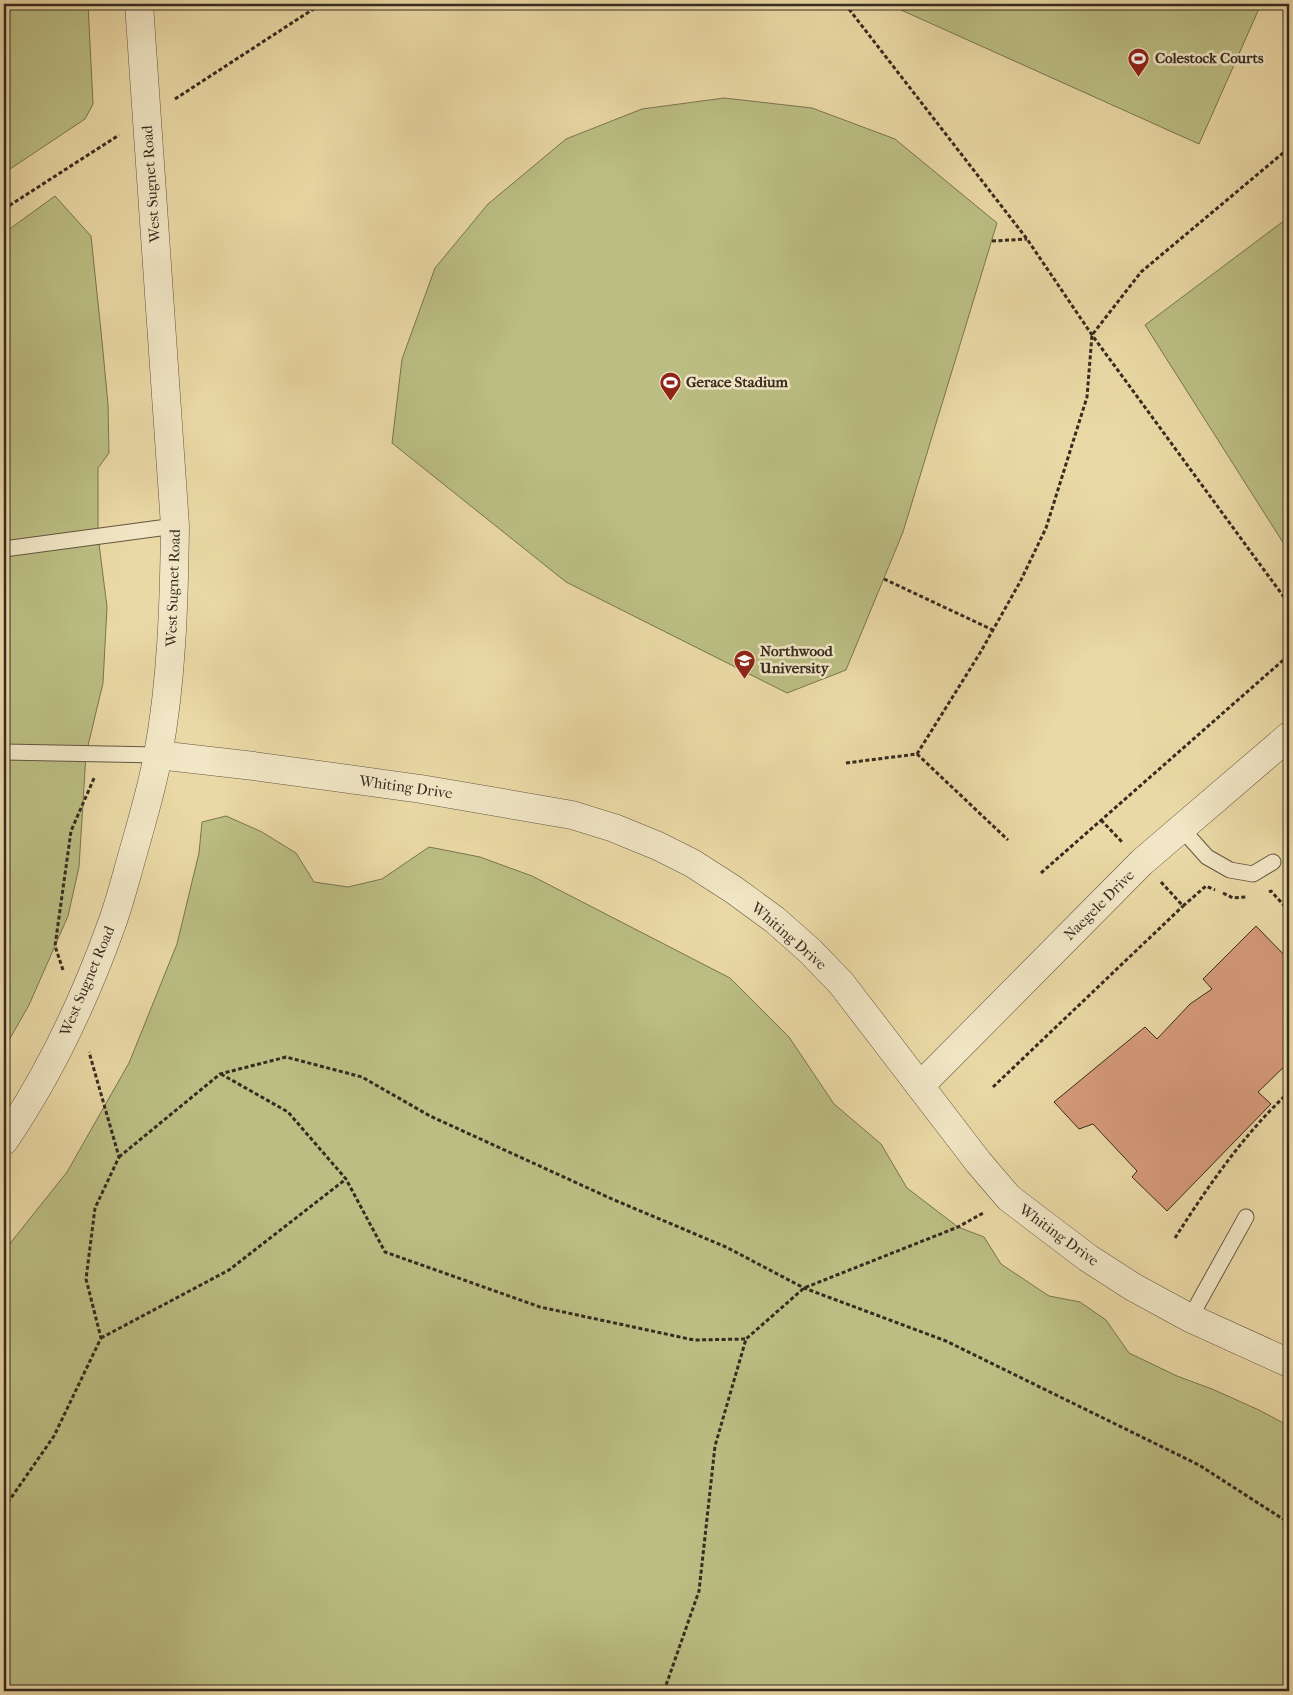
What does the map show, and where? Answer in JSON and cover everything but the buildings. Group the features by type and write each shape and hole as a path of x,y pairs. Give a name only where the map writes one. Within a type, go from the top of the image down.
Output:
{"street":[{"name":"West Sugnet Road","path":"4,1141 24,1112 77,1011 112,925 146,808 158,755 170,663 174,604 175,526 139,4"},
{"name":"Naegele Drive","path":"920,1086 1142,862 1289,736"},
{"name":"Whiting Drive","path":"158,755 420,789 572,814 614,828 658,846 692,863 734,890 775,920 810,951 841,983 979,1163 1009,1198 1088,1258 1133,1287 1190,1318 1289,1363"}],"lane":[{"path":"4,549 175,526"},
{"path":"4,752 158,755"},
{"path":"1181,828 1207,857 1230,870 1254,874 1273,862"},
{"path":"1190,1318 1246,1217"}],"path":[{"path":"845,4 1027,240 1092,335 1289,604"},
{"path":"917,754 993,630 1020,582 1046,528 1087,397 1092,335 1141,272 1289,148"},
{"path":"992,242 1027,240"},
{"path":"884,579 993,630"},
{"path":"1041,873 1289,655"},
{"path":"104,754 71,831 55,946 77,1011 119,1157"},
{"path":"846,764 917,754"},
{"path":"917,754 1008,840"},
{"path":"1101,820 1183,906"},
{"path":"993,1088 1206,886 1233,898 1253,897"},
{"path":"1262,894 1271,891 1289,911"},
{"path":"102,1338 86,1279 96,1208 119,1157 220,1074 286,1057 362,1077 430,1116 726,1247 804,1288 946,1341 1200,1465 1289,1523"},
{"path":"220,1074 288,1112 346,1179 385,1252 540,1306 694,1340 746,1340"},
{"path":"1175,1238 1204,1192 1233,1154 1289,1092"},
{"path":"4,1508 54,1436 102,1338 229,1270 346,1179"},
{"path":"664,1691 698,1590 715,1446 746,1340 804,1288 958,1227 1009,1198"}],"green space":[{"path":"4,4 88,4 93,104 85,119 4,173"},
{"name":"Colestock Courts","path":"903,4 1261,4 1199,144 901,10"},
{"name":"Gerace Stadium","path":"724,98 812,108 895,139 997,223 903,532 846,670 787,693 566,582 392,443 402,359 435,268 488,204 566,139 642,109"},
{"path":"55,196 91,236 102,341 108,404 109,453 98,468 98,536 107,607 103,683 86,754 79,867 68,916 29,1005 4,1049 4,233"},
{"path":"1289,217 1289,552 1145,325"},
{"path":"226,816 262,832 296,853 314,882 348,887 382,879 429,847 480,857 532,876 730,978 789,1037 834,1104 881,1144 907,1188 958,1227 984,1237 1001,1264 1049,1296 1080,1302 1106,1320 1129,1353 1177,1376 1259,1410 1289,1426 1289,1691 4,1691 4,1251 67,1172 129,1063 177,944 199,853 202,822"}],"place":[{"name":"Colestock Courts","path":"1139,77"},
{"name":"Gerace Stadium","path":"670,401"},
{"name":"Northwood University","path":"744,679"}]}
